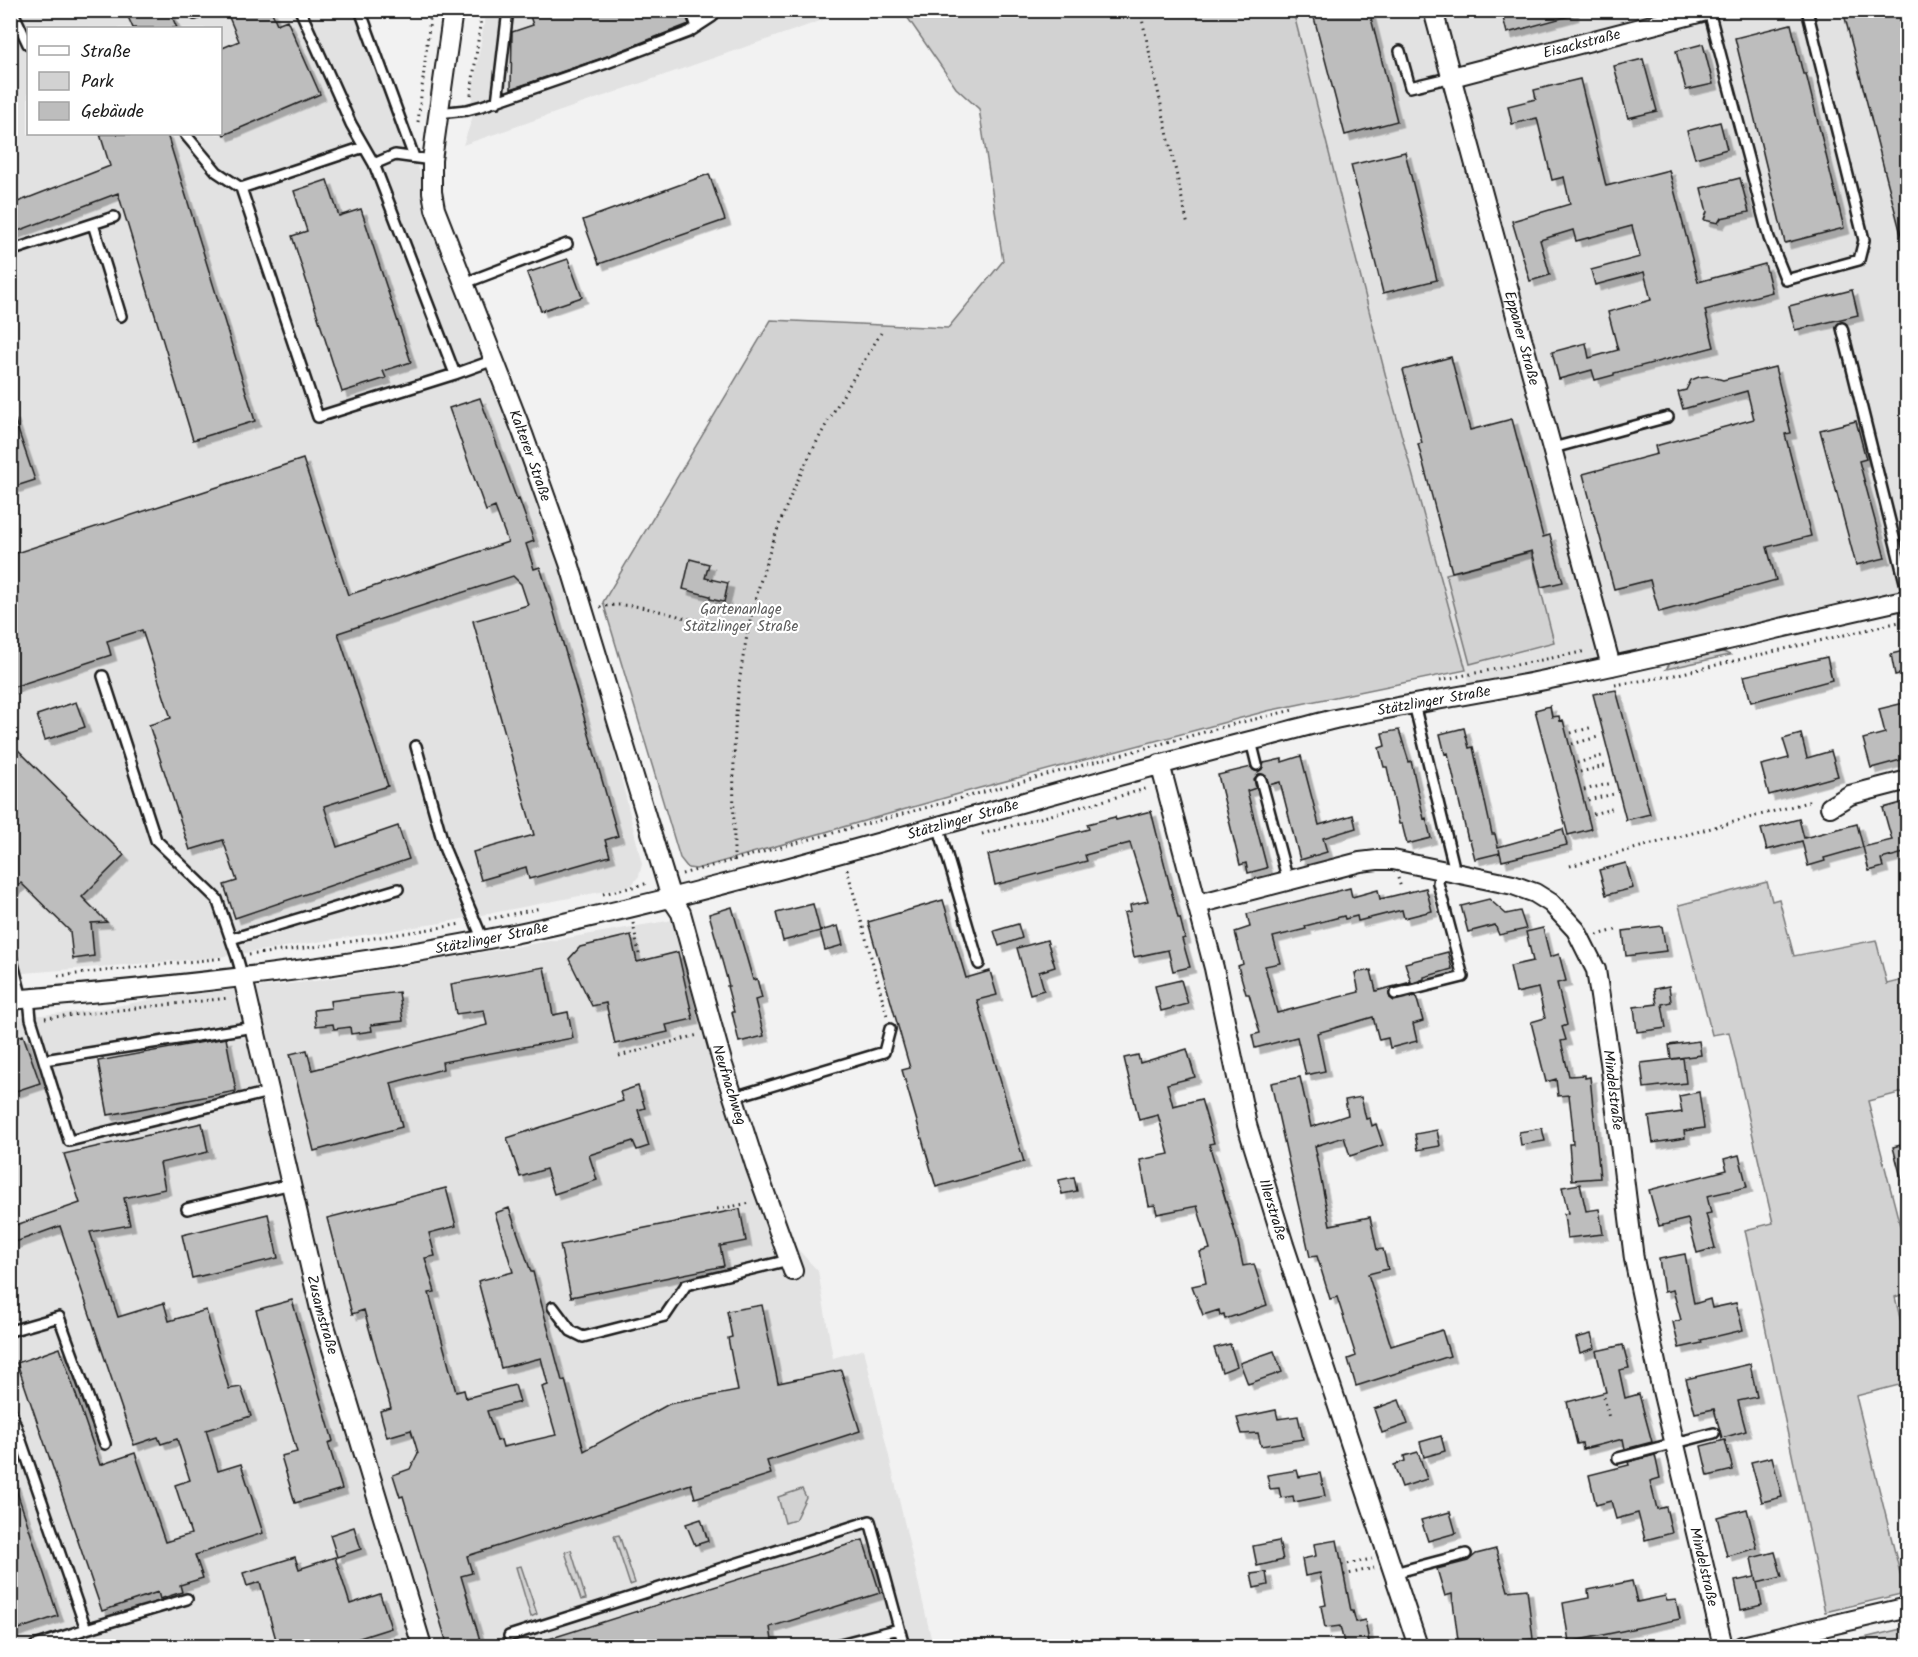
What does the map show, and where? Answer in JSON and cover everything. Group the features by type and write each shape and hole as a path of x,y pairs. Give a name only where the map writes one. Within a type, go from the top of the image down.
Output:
{"street":[{"name":"Kalterer Straße","path":"453,10 438,112 423,159 435,209 495,360 565,552 671,898"},
{"name":"Eppaner Straße","path":"1433,10 1611,666"},
{"name":"Eisackstraße","path":"1452,76 1710,11"},
{"name":"Stätzlinger Straße","path":"20,999 243,978 483,940 671,898 1160,764 1333,720 1611,666 1908,596"},
{"name":"Illerstraße","path":"1160,764 1214,968 1247,1125 1287,1254 1418,1647"},
{"path":"1830,807 1850,795 1908,780"},
{"name":"Mindelstraße","path":"1198,904 1377,860 1393,860 1513,885 1535,893 1551,903 1576,930 1596,970 1610,1062 1634,1259 1723,1647"},
{"name":"Neufnachweg","path":"671,898 681,913 713,1030 791,1265"},
{"name":"Zusamstraße","path":"243,978 320,1309 422,1647"},
{"path":"1742,1647 1908,1607"}],"lane":[{"path":"12,10 27,42"},
{"path":"300,10 351,124 374,164 455,374"},
{"path":"360,10 423,159"},
{"path":"497,102 508,10"},
{"path":"691,10 697,27"},
{"path":"438,112 467,110 497,102 615,60 689,32 712,17 715,10"},
{"path":"1710,11 1769,238 1786,280 1859,260 1864,240 1808,10"},
{"path":"1400,51 1410,87 1452,76"},
{"path":"186,135 217,172 241,188 318,417 495,360"},
{"path":"241,188 364,147"},
{"path":"374,164 395,155 423,159"},
{"path":"10,251 114,217"},
{"path":"93,224 121,316"},
{"path":"465,283 567,244"},
{"path":"1842,328 1908,596"},
{"path":"1553,448 1668,417"},
{"path":"103,676 156,840 217,899 243,978"},
{"path":"1395,994 1463,977 1438,883 1453,863 1414,704"},
{"path":"1251,741 1257,765"},
{"path":"416,746 445,850 483,940"},
{"path":"1261,780 1288,881"},
{"path":"938,825 979,964"},
{"path":"231,939 398,889"},
{"path":"10,952 20,999 31,1019 69,1141 270,1092"},
{"path":"44,1060 254,1027"},
{"path":"734,1096 884,1052 890,1029"},
{"path":"187,1209 291,1184"},
{"path":"553,1307 571,1331 583,1337 665,1316 686,1285 791,1265"},
{"path":"10,1331 58,1317 105,1444"},
{"path":"10,1409 86,1629"},
{"path":"1618,1458 1714,1433"},
{"path":"509,1636 870,1521 904,1647"},
{"path":"1390,1564 1466,1554"},
{"path":"35,1647 86,1629 187,1599"},
{"path":"832,1647 899,1629"}],"path":[{"path":"418,124 431,10"},
{"path":"470,98 482,10"},
{"path":"1140,10 1188,226"},
{"path":"739,880 734,861 734,742 738,692 756,596 775,535 797,482 840,401 880,333"},
{"path":"584,610 620,604 749,630"},
{"path":"1608,687 1670,676 1908,620"},
{"path":"1432,681 1607,648"},
{"path":"596,896 734,861 1155,745 1299,708"},
{"path":"1571,733 1593,727"},
{"path":"1572,744 1598,737"},
{"path":"1577,763 1602,756"},
{"path":"1580,772 1605,766"},
{"path":"1584,790 1612,783"},
{"path":"977,836 1165,784"},
{"path":"1588,800 1614,794"},
{"path":"1570,866 1808,802 1830,807"},
{"path":"1593,814 1616,808"},
{"path":"1613,848 1616,854"},
{"path":"843,852 890,1029"},
{"path":"53,977 329,945 551,906"},
{"path":"630,908 639,954"},
{"path":"31,1019 247,996"},
{"path":"619,1056 713,1030"},
{"path":"717,1209 768,1199"},
{"path":"1604,1397 1609,1418"},
{"path":"1342,1565 1390,1564"},
{"path":"1344,1575 1390,1564"}],"shaded area":[{"path":"11,11 355,11 471,299 569,563 642,864 639,876 631,886 441,923 212,958 11,974"},
{"path":"486,11 849,11 463,145 472,119 472,96"},
{"path":"1293,11 1907,11 1907,599 1472,693 1389,389"},
{"path":"673,920 791,1242 818,1271 833,1358 864,1349 933,1646 11,1646 11,1018 94,1010 160,998 315,981"}],"green space":[{"name":"Gartenanlage Stätzlinger Straße","path":"903,11 1293,11 1389,389 1466,670 1267,711 976,789 696,869 688,868 680,858 603,602 771,320 948,328 1003,261 979,109 956,88"},
{"path":"1531,552 1554,642 1470,664 1446,574"},
{"path":"1721,651 1730,655 1666,669 1671,662"},
{"path":"1767,882 1772,901 1779,899 1794,956 1876,940 1887,984 1907,979 1907,1091 1868,1101 1907,1253 1907,1293 1895,1297 1907,1347 1907,1383 1856,1396 1905,1593 1825,1612 1745,1230 1773,1223 1729,1032 1712,1035 1679,905"},
{"path":"802,1489 806,1497 795,1520 785,1523 778,1497"},
{"path":"619,1535 635,1583 630,1585 614,1536"},
{"path":"571,1550 586,1599 581,1600 565,1552"},
{"path":"521,1566 537,1614 531,1617 516,1567"},
{"path":"1907,1627 1907,1646 1831,1646 1901,1629"}],"building":[{"path":"125,10 169,10 177,27 133,27"},
{"path":"226,10 271,10 277,24 287,20 320,94 224,135 222,130 222,48 239,41"},
{"path":"528,10 684,10 689,24 602,58 511,89 512,32 533,25"},
{"path":"1312,10 1369,10 1397,121 1345,135"},
{"path":"1501,10 1573,10 1573,15 1507,33"},
{"path":"1843,10 1908,10 1908,242 1903,242"},
{"path":"1791,24 1803,74 1806,74 1844,228 1785,243 1735,38"},
{"path":"1703,44 1713,84 1686,90 1676,51"},
{"path":"1643,59 1657,111 1628,118 1614,66"},
{"path":"1580,79 1606,186 1669,170 1698,282 1765,264 1772,292 1705,310 1714,347 1595,380 1592,370 1559,379 1552,352 1586,343 1589,358 1618,350 1608,312 1651,300 1644,272 1595,285 1591,270 1640,257 1632,226 1576,241 1573,230 1540,240 1550,275 1530,281 1512,221 1570,204 1564,177 1552,180 1537,118 1512,124 1508,106 1536,99 1534,90"},
{"path":"1720,122 1727,149 1695,158 1687,131"},
{"path":"100,135 167,135 255,421 193,440 118,193 10,234 10,205 110,166"},
{"path":"1405,152 1437,280 1383,293 1351,165"},
{"path":"709,174 725,220 599,264 583,220"},
{"path":"1740,178 1749,212 1721,218 1718,223 1704,220 1707,212 1701,188"},
{"path":"327,180 339,216 361,209 411,362 383,371 386,378 342,392 292,236 307,231 294,191"},
{"path":"568,259 582,297 541,311 527,273"},
{"path":"1852,290 1858,315 1795,330 1789,306"},
{"path":"1451,357 1470,430 1512,419 1543,537 1550,535 1563,582 1541,587 1532,551 1452,572 1418,444 1422,443 1403,370"},
{"path":"1775,367 1791,433 1785,434 1811,536 1767,547 1776,580 1659,612 1650,580 1614,589 1583,474 1657,454 1655,446 1754,419 1747,391 1683,409 1678,392 1686,390 1691,380 1699,377 1709,376 1723,380"},
{"path":"480,398 534,541 526,544 534,569 540,567 552,605 618,836 605,840 610,856 529,879 526,867 481,880 473,852 534,835 473,621 528,605 521,584 513,576 338,633 388,786 324,806 337,847 398,826 409,859 235,918 224,885 237,881 223,840 190,850 149,725 171,718 142,630 107,641 111,655 10,688 10,555 303,459 348,595 508,542 495,507 486,511 449,408"},
{"path":"10,415 13,415 35,480 10,488"},
{"path":"1856,421 1866,459 1859,461 1885,558 1856,565 1820,430"},
{"path":"690,559 709,564 705,578 728,583 724,602 683,589"},
{"path":"1908,650 1908,672 1895,675 1891,654"},
{"path":"1827,657 1832,680 1751,702 1744,676"},
{"path":"1616,690 1650,814 1626,820 1593,694"},
{"path":"76,702 85,727 45,740 37,715"},
{"path":"1908,702 1908,758 1871,768 1863,739 1885,733 1879,709"},
{"path":"1550,706 1552,717 1559,716 1560,721 1563,720 1591,829 1568,835 1535,710"},
{"path":"1464,728 1469,748 1473,747 1492,834 1495,834 1498,847 1563,829 1567,845 1502,861 1500,853 1475,859 1470,840 1468,840 1448,753 1445,754 1440,734"},
{"path":"1399,730 1409,762 1411,761 1424,819 1426,818 1431,838 1407,844 1402,824 1399,824 1387,767 1384,767 1379,748 1385,746 1382,733"},
{"path":"1801,734 1807,758 1831,751 1838,776 1769,795 1761,765 1789,758 1783,739"},
{"path":"10,742 124,855 82,897 107,922 91,923 94,956 73,959 70,931 21,883 10,892"},
{"path":"1301,756 1319,825 1353,815 1356,828 1323,838 1327,852 1300,860 1280,782 1269,785 1266,776 1259,774 1254,779 1256,788 1247,791 1267,868 1248,873 1246,863 1240,865 1218,775 1251,767 1258,772 1264,763 1282,759 1282,762"},
{"path":"1908,801 1908,852 1881,859 1883,867 1869,871 1863,847 1892,840 1883,808"},
{"path":"1151,811 1185,938 1182,939 1190,967 1173,971 1168,950 1134,957 1124,913 1131,911 1130,905 1148,901 1130,843 1085,855 1087,861 995,885 988,855 1089,829 1087,824 1115,817 1116,820"},
{"path":"1799,819 1804,838 1857,824 1863,847 1824,858 1825,861 1808,866 1802,841 1767,850 1761,829"},
{"path":"1626,863 1633,888 1606,895 1599,870"},
{"path":"1350,888 1352,897 1378,890 1380,899 1426,888 1432,911 1404,918 1402,910 1358,921 1357,916 1345,919 1344,916 1273,937 1280,963 1265,966 1277,1013 1359,992 1355,973 1371,970 1376,991 1411,982 1405,963 1448,952 1452,969 1424,977 1413,983 1393,987 1389,992 1390,998 1394,1001 1416,996 1423,1021 1413,1024 1417,1041 1390,1048 1388,1038 1379,1040 1373,1017 1317,1033 1325,1071 1306,1075 1297,1037 1255,1048 1252,1035 1260,1033 1238,966 1243,964 1235,932 1250,927 1247,914"},
{"path":"1489,899 1506,914 1520,911 1526,929 1499,935 1495,925 1468,932 1461,906"},
{"path":"943,900 966,978 990,971 997,995 977,1000 1024,1162 936,1187 902,1070 910,1068 868,922"},
{"path":"813,904 820,931 783,941 776,913"},
{"path":"732,907 753,980 757,979 762,998 755,1000 764,1036 739,1042 727,986 729,986 709,914"},
{"path":"1018,924 1022,938 999,946 994,931"},
{"path":"838,926 843,945 825,950 820,931"},
{"path":"1662,926 1666,951 1626,956 1623,931"},
{"path":"1543,928 1550,957 1559,954 1566,981 1557,983 1567,1025 1562,1027 1566,1040 1561,1041 1569,1076 1590,1077 1600,1178 1572,1180 1569,1144 1573,1144 1573,1130 1569,1095 1558,1096 1556,1079 1546,1082 1531,1022 1545,1018 1538,988 1516,993 1510,966 1533,961 1526,932"},
{"path":"631,935 637,962 678,952 693,1019 666,1025 668,1032 615,1044 606,1003 592,1006 569,959 580,947"},
{"path":"1047,940 1055,967 1039,972 1044,990 1030,994 1017,948"},
{"path":"544,967 553,1015 568,1012 573,1038 442,1062 443,1069 391,1083 402,1127 314,1151 290,1054 307,1050 312,1070 487,1025 484,1010 456,1014 451,984"},
{"path":"1181,980 1188,1004 1161,1011 1155,986"},
{"path":"1669,986 1671,1002 1662,1004 1666,1028 1637,1032 1634,1007 1657,1004 1654,989"},
{"path":"399,992 403,1021 371,1025 372,1031 351,1034 350,1027 334,1029 333,1024 316,1026 314,1010 331,1008 330,1001"},
{"path":"23,1035 40,1083 10,1093 10,1040"},
{"path":"226,1038 236,1091 108,1115 98,1061"},
{"path":"1699,1041 1701,1055 1671,1059 1669,1045"},
{"path":"1187,1049 1195,1077 1167,1084 1173,1106 1201,1099 1214,1143 1209,1144 1243,1266 1254,1264 1267,1305 1225,1319 1224,1314 1220,1315 1219,1310 1203,1315 1192,1286 1206,1283 1200,1252 1210,1249 1197,1206 1157,1214 1155,1205 1149,1206 1140,1160 1169,1154 1158,1115 1139,1120 1124,1058 1138,1055 1140,1063"},
{"path":"1683,1058 1686,1083 1644,1088 1641,1063"},
{"path":"1300,1077 1311,1127 1348,1115 1345,1100 1361,1097 1366,1119 1370,1118 1372,1126 1376,1124 1383,1145 1350,1156 1344,1137 1315,1146 1330,1225 1370,1217 1377,1250 1383,1249 1388,1269 1368,1274 1391,1346 1442,1330 1450,1356 1356,1386 1348,1359 1356,1356 1337,1297 1330,1299 1317,1256 1310,1257 1271,1083"},
{"path":"638,1086 645,1108 638,1110 649,1146 637,1150 633,1141 589,1155 597,1180 554,1194 546,1169 520,1177 507,1138 623,1101 620,1092"},
{"path":"1699,1092 1704,1128 1684,1131 1685,1138 1653,1143 1649,1117 1682,1112 1679,1096"},
{"path":"202,1123 208,1152 160,1163 165,1189 124,1198 130,1225 90,1232 118,1317 164,1303 169,1321 206,1310 229,1389 241,1387 251,1416 206,1430 218,1471 241,1464 263,1533 195,1555 203,1578 180,1585 182,1592 160,1599 158,1592 102,1611 17,1363 60,1348 100,1465 135,1453 165,1542 191,1534 175,1485 190,1480 177,1439 161,1444 158,1437 134,1445 60,1226 10,1244 10,1227 80,1203 64,1154"},
{"path":"1542,1128 1545,1141 1521,1145 1519,1132"},
{"path":"1437,1130 1440,1146 1418,1150 1415,1134"},
{"path":"1908,1143 1908,1185 1903,1185 1893,1147"},
{"path":"1739,1155 1747,1187 1707,1196 1711,1213 1706,1214 1715,1248 1697,1253 1688,1219 1659,1226 1649,1190 1727,1170 1724,1159"},
{"path":"1074,1177 1077,1191 1062,1194 1059,1180"},
{"path":"1580,1184 1586,1211 1599,1209 1603,1234 1567,1238 1564,1214 1568,1213 1562,1187"},
{"path":"446,1188 456,1226 429,1233 435,1256 425,1258 435,1292 429,1293 456,1392 464,1390 466,1398 515,1385 520,1402 487,1411 497,1441 501,1440 503,1447 556,1435 542,1387 548,1385 541,1358 501,1368 478,1281 513,1272 495,1213 509,1208 531,1272 533,1272 562,1381 565,1380 584,1451 669,1404 738,1391 728,1338 732,1337 727,1311 762,1305 778,1383 841,1370 860,1431 767,1461 771,1474 695,1498 691,1484 467,1556 472,1573 461,1576 482,1647 448,1647 403,1496 400,1497 393,1475 410,1469 418,1453 411,1430 387,1437 380,1411 391,1408 364,1310 352,1314 327,1218"},
{"path":"740,1209 746,1241 720,1246 724,1266 571,1297 560,1245"},
{"path":"268,1214 278,1258 192,1278 182,1235"},
{"path":"1685,1254 1694,1304 1710,1299 1712,1308 1736,1303 1743,1330 1679,1348 1673,1322 1681,1320 1673,1290 1664,1292 1659,1259"},
{"path":"292,1300 333,1441 328,1443 342,1489 295,1503 281,1456 297,1452 256,1310"},
{"path":"1591,1334 1595,1348 1580,1353 1576,1338"},
{"path":"1230,1344 1237,1366 1222,1372 1214,1348"},
{"path":"1623,1345 1629,1368 1619,1370 1625,1398 1639,1394 1652,1442 1625,1449 1623,1439 1583,1449 1582,1443 1577,1444 1567,1402 1606,1392 1596,1351"},
{"path":"1274,1351 1282,1372 1248,1384 1240,1363"},
{"path":"1750,1364 1757,1397 1738,1401 1746,1431 1722,1438 1714,1409 1695,1413 1686,1379"},
{"path":"1399,1400 1408,1424 1382,1433 1374,1409"},
{"path":"1276,1410 1278,1419 1298,1416 1303,1439 1261,1446 1258,1433 1242,1434 1237,1418"},
{"path":"1441,1436 1445,1451 1424,1457 1420,1442"},
{"path":"1725,1440 1733,1470 1708,1476 1701,1446"},
{"path":"1418,1452 1427,1479 1402,1487 1394,1465 1405,1461 1404,1456"},
{"path":"1655,1455 1660,1478 1650,1481 1657,1509 1666,1507 1672,1533 1645,1540 1638,1513 1616,1519 1611,1501 1596,1505 1589,1475 1629,1465 1628,1462"},
{"path":"1772,1457 1782,1497 1762,1502 1751,1462"},
{"path":"1297,1470 1299,1477 1320,1473 1325,1496 1294,1502 1293,1496 1281,1498 1279,1488 1270,1489 1267,1475"},
{"path":"10,1480 13,1480 58,1616 10,1632"},
{"path":"1747,1509 1757,1548 1727,1556 1717,1517"},
{"path":"1450,1512 1456,1533 1428,1541 1421,1520"},
{"path":"701,1519 708,1541 695,1545 686,1524"},
{"path":"354,1527 361,1549 337,1557 330,1535"},
{"path":"863,1540 880,1593 770,1627 773,1647 536,1647 536,1643"},
{"path":"1337,1540 1351,1611 1353,1611 1356,1622 1365,1620 1370,1647 1345,1647 1340,1626 1325,1628 1321,1606 1326,1605 1320,1573 1305,1576 1302,1559 1316,1556 1314,1544"},
{"path":"1279,1541 1283,1560 1257,1566 1253,1546"},
{"path":"1496,1549 1508,1591 1527,1589 1533,1639 1459,1647 1452,1594 1445,1596 1437,1569 1468,1561 1476,1554"},
{"path":"1775,1552 1782,1577 1757,1583 1762,1605 1741,1610 1735,1581 1755,1577 1751,1558"},
{"path":"295,1557 299,1569 335,1557 350,1604 380,1594 391,1628 350,1641 351,1647 278,1647 260,1582 247,1586 243,1573"},
{"path":"1266,1572 1268,1585 1254,1588 1251,1574"},
{"path":"1632,1581 1637,1602 1665,1596 1667,1601 1676,1600 1680,1619 1569,1642 1563,1603 1589,1598 1588,1590"}]}
